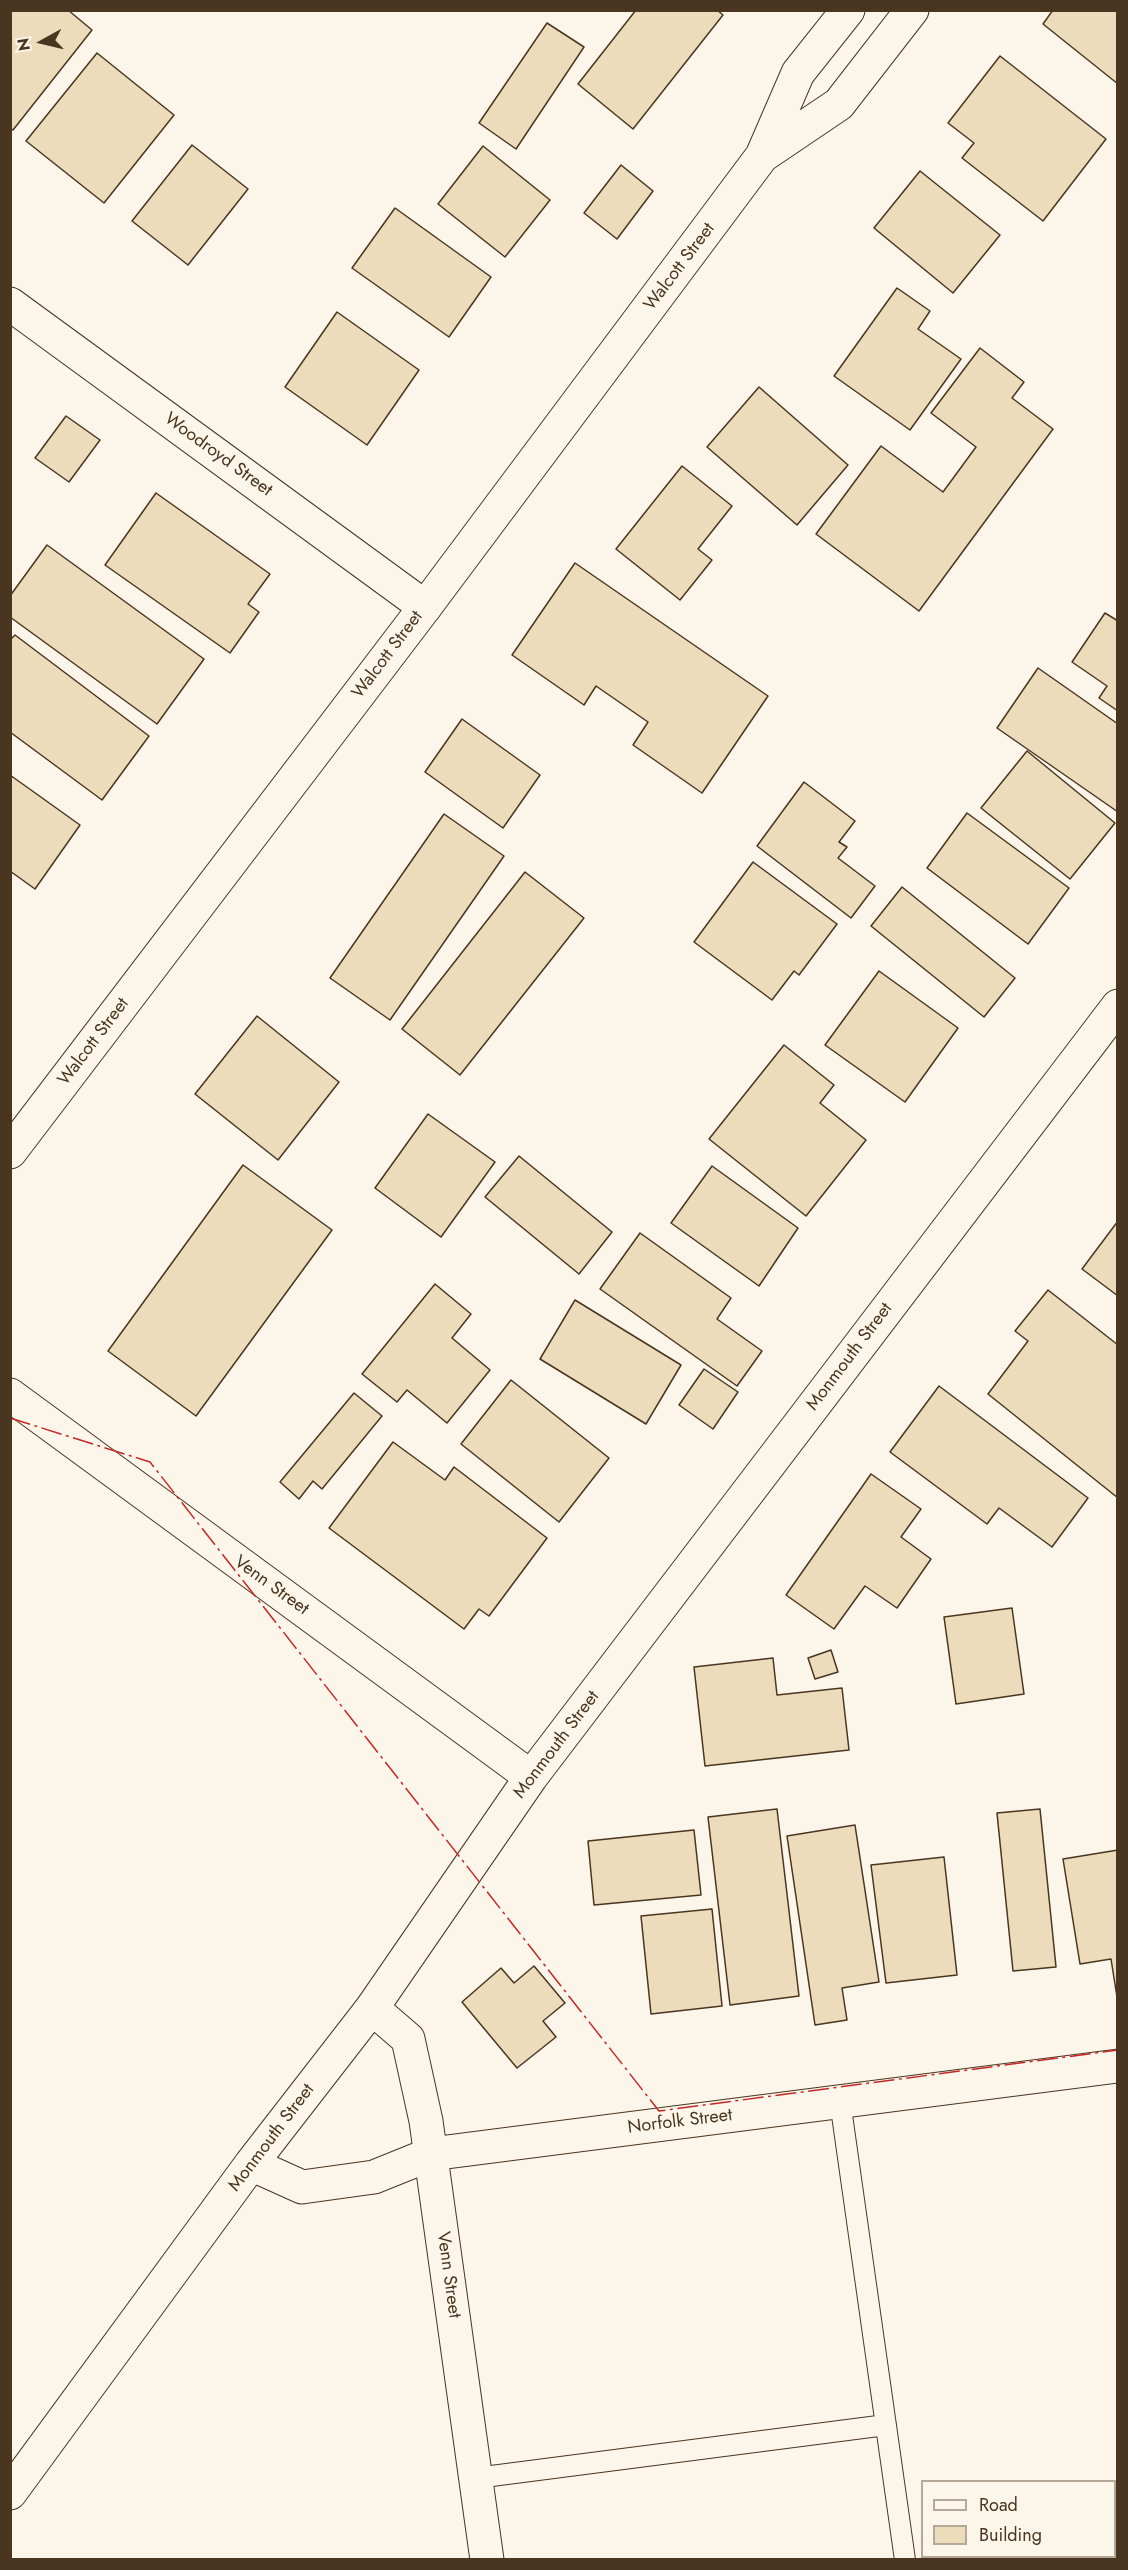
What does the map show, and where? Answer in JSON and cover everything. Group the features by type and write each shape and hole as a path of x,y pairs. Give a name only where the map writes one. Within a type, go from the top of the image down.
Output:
{"street":[{"name":"Walcott Street","path":"10,1152 425,607 762,156 798,73 848,10"},
{"name":"Walcott Street","path":"762,156 839,104 912,10"},
{"name":"Woodroyd Street","path":"10,304 425,607"},
{"name":"Monmouth Street","path":"10,2493 251,2164 372,2008 531,1777 1118,1006"},
{"name":"Venn Street","path":"10,1395 531,1777"},
{"name":"Venn Street","path":"372,2008 408,2039 426,2121 487,2559"},
{"name":"Norfolk Street","path":"251,2164 302,2187 374,2176 431,2154 1118,2066"}],"lane":[{"path":"840,2102 905,2559"},
{"path":"476,2478 886,2425"}],"building":[{"path":"10,10 68,10 92,30 13,130 10,128"},
{"path":"636,10 717,10 723,15 633,129 578,84"},
{"path":"1053,10 1118,10 1118,84 1043,24"},
{"path":"547,23 584,47 516,149 479,123"},
{"path":"97,53 174,115 104,203 26,141"},
{"path":"1000,56 1106,139 1043,221 962,158 974,143 948,123"},
{"path":"192,145 248,189 188,265 132,221"},
{"path":"483,146 550,200 505,257 438,204"},
{"path":"621,165 653,191 617,239 584,213"},
{"path":"920,171 1000,235 953,293 874,228"},
{"path":"395,208 491,277 449,337 352,268"},
{"path":"897,288 930,311 918,329 961,359 910,430 834,376"},
{"path":"337,312 419,370 367,445 285,387"},
{"path":"980,348 1024,382 1012,398 1053,429 919,611 816,534 881,446 943,492 976,447 931,413"},
{"path":"759,387 848,465 797,525 707,447"},
{"path":"66,416 100,440 69,482 35,458"},
{"path":"682,466 732,506 698,549 712,560 680,600 616,549"},
{"path":"156,493 270,574 248,604 259,612 230,653 105,565"},
{"path":"47,545 204,659 157,724 10,617 10,596"},
{"path":"575,563 768,696 702,793 633,745 648,722 596,686 584,705 512,655"},
{"path":"1105,613 1118,621 1118,711 1099,698 1107,686 1072,662"},
{"path":"15,635 149,736 102,800 10,732 10,640"},
{"path":"1038,668 1118,724 1118,812 997,728"},
{"path":"462,719 540,775 503,828 425,772"},
{"path":"1027,751 1115,823 1070,879 981,808"},
{"path":"10,775 80,825 35,889 10,871"},
{"path":"804,782 855,821 839,842 847,847 838,858 875,886 851,918 757,846"},
{"path":"967,813 1069,888 1028,944 927,868"},
{"path":"444,814 504,856 390,1020 330,978"},
{"path":"753,862 837,924 799,975 794,971 772,1000 694,942"},
{"path":"525,872 584,918 460,1075 402,1029"},
{"path":"902,887 1015,978 984,1017 871,926"},
{"path":"879,971 958,1028 905,1102 825,1045"},
{"path":"257,1016 339,1082 278,1160 195,1094"},
{"path":"784,1045 834,1085 820,1103 866,1140 806,1216 709,1139"},
{"path":"428,1114 495,1162 441,1237 375,1188"},
{"path":"519,1156 612,1232 579,1274 485,1197"},
{"path":"243,1165 332,1230 196,1416 108,1351"},
{"path":"712,1166 798,1228 759,1286 671,1223"},
{"path":"1118,1221 1118,1296 1082,1269"},
{"path":"640,1233 731,1298 717,1319 762,1351 737,1386 600,1289"},
{"path":"435,1284 471,1314 452,1338 490,1370 447,1423 407,1390 397,1402 362,1374"},
{"path":"1048,1290 1118,1345 1118,1498 988,1394 1028,1341 1015,1331"},
{"path":"575,1300 681,1365 646,1424 540,1359"},
{"path":"704,1369 738,1392 713,1429 679,1405"},
{"path":"511,1380 609,1458 559,1522 461,1444"},
{"path":"939,1386 1088,1498 1052,1547 999,1508 987,1524 890,1452"},
{"path":"354,1393 382,1416 322,1489 313,1481 299,1499 280,1482"},
{"path":"393,1442 445,1480 454,1467 547,1538 489,1616 479,1609 464,1629 329,1528"},
{"path":"871,1474 921,1509 901,1537 931,1559 897,1608 865,1586 834,1629 786,1595"},
{"path":"1012,1608 1024,1694 956,1704 944,1617"},
{"path":"831,1650 838,1672 815,1679 808,1658"},
{"path":"773,1658 777,1695 842,1688 849,1750 705,1766 694,1667"},
{"path":"777,1809 799,1996 730,2005 708,1817"},
{"path":"1040,1809 1056,1967 1013,1971 997,1813"},
{"path":"855,1825 879,1982 842,1988 847,2020 815,2025 787,1836"},
{"path":"694,1830 701,1895 594,1905 588,1841"},
{"path":"1118,1850 1117,1997 1111,1959 1080,1964 1063,1859"},
{"path":"944,1857 957,1975 886,1983 871,1865"},
{"path":"712,1909 722,2006 651,2014 641,1916"},
{"path":"534,1966 565,2003 543,2021 556,2037 517,2068 462,2002 501,1968 514,1983"}],"power":[{"path":"10,1418 150,1462 659,2111 1118,2050"}]}
